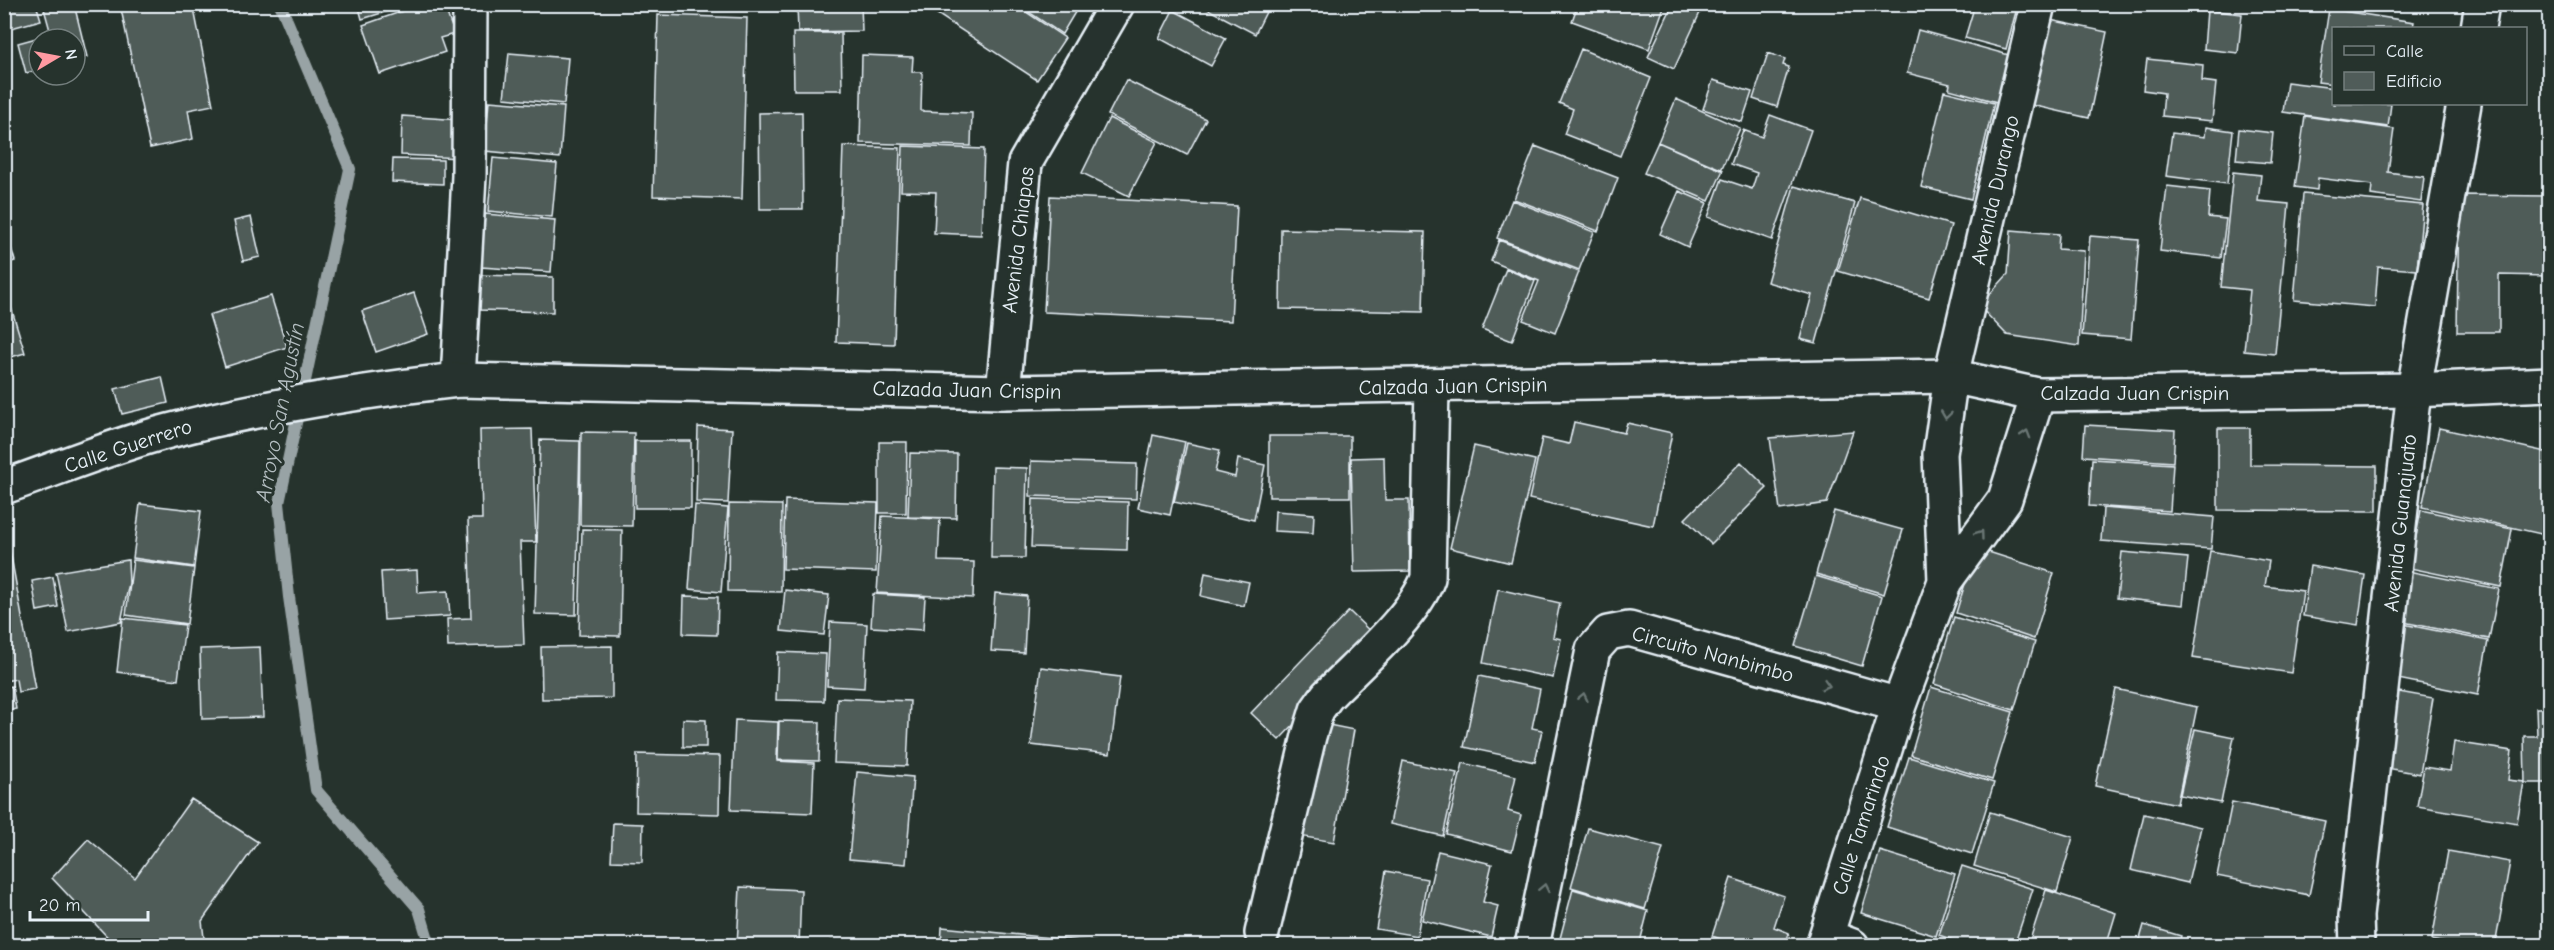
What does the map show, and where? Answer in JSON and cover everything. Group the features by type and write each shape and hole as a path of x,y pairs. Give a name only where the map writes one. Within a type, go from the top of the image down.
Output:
{"street":[{"path":"458,380 469,176 470,4"},
{"name":"Avenida Chiapas","path":"1003,392 1025,163 1117,4"},
{"name":"Avenida Durango","path":"1952,376 2038,4"},
{"path":"2478,27 2482,4"},
{"name":"Avenida Guanajuato","path":"2357,945 2356,916 2414,390 2464,105"},
{"path":"1945,581 1940,454 1952,376"},
{"name":"Calzada Juan Crispin","path":"376,389 458,380 1003,392 1952,376 2038,395 2414,390 2542,382"},
{"path":"1262,933 1308,736 1317,710 1327,696 1408,612 1422,594 1428,578 1431,386"},
{"name":"Calle Guerrero","path":"4,487 167,431 253,411 376,389"},
{"path":"1899,705 1945,581 2005,500 2038,395"},
{"name":"Circuito Nanbimbo","path":"1532,945 1593,650 1608,633 1629,629 1899,705"},
{"name":"Calle Tamarindo","path":"1834,942 1899,705"}],"building":[{"path":"4,4 36,4 41,20 4,30"},
{"path":"74,4 80,27 49,27 43,5"},
{"path":"145,4 193,4 213,105 188,110 193,139 150,148 121,9"},
{"path":"358,4 411,4 362,19"},
{"path":"423,4 444,4 454,34 440,38 445,52 380,74 363,25"},
{"path":"797,4 861,4 862,31 798,32"},
{"path":"922,4 1014,4 1065,38 1037,80"},
{"path":"1017,4 1080,4 1062,34"},
{"path":"1198,4 1270,4 1255,34"},
{"path":"1578,4 1665,4 1649,49 1572,21"},
{"path":"1673,4 1704,4 1674,69 1648,57"},
{"path":"1949,4 2018,4 2006,49 1965,38 1973,11"},
{"path":"2329,9 2414,22 2413,27 2332,27 2332,84 2318,82"},
{"path":"1173,10 1226,38 1211,66 1159,38"},
{"path":"2207,10 2242,14 2238,53 2204,49"},
{"path":"658,15 747,18 742,199 653,196"},
{"path":"2050,20 2107,32 2089,118 2031,105"},
{"path":"1918,30 2009,55 1997,102 1949,89 1950,84 1907,73"},
{"path":"793,33 841,33 842,90 794,90"},
{"path":"27,41 27,73 26,73 18,43"},
{"path":"1581,49 1651,78 1620,156 1564,134 1573,109 1559,103"},
{"path":"509,53 568,58 564,104 504,98"},
{"path":"1768,53 1785,59 1783,65 1789,67 1777,107 1753,99"},
{"path":"862,55 913,57 912,72 922,72 921,111 972,113 971,146 860,143"},
{"path":"2147,59 2203,65 2202,81 2216,83 2212,121 2162,116 2164,93 2143,90"},
{"path":"1126,80 1206,119 1187,155 1108,115"},
{"path":"1713,80 1752,92 1742,122 1703,109"},
{"path":"2287,82 2332,88 2332,105 2391,105 2388,127 2283,112"},
{"path":"1944,91 1994,103 1971,199 1921,187"},
{"path":"1676,99 1740,128 1721,170 1658,142"},
{"path":"489,101 564,107 560,158 485,151"},
{"path":"802,112 803,209 760,209 759,113"},
{"path":"1770,115 1811,130 1772,240 1708,217 1722,179 1752,189 1757,173 1731,164 1743,130 1762,137"},
{"path":"402,116 461,120 460,158 401,155"},
{"path":"2305,116 2394,129 2388,172 2424,177 2421,202 2371,195 2372,185 2318,178 2317,190 2295,187"},
{"path":"1109,118 1157,142 1129,196 1082,173"},
{"path":"2206,127 2233,131 2227,184 2166,176 2172,133 2205,137"},
{"path":"2239,129 2273,133 2270,163 2236,160"},
{"path":"1658,142 1723,170 1709,201 1644,173"},
{"path":"843,146 900,148 894,344 836,342"},
{"path":"903,146 984,149 981,235 934,233 936,192 901,191"},
{"path":"1535,146 1618,178 1598,231 1514,199"},
{"path":"493,158 557,164 552,217 488,211"},
{"path":"393,159 443,160 443,184 392,182"},
{"path":"2233,172 2261,175 2258,201 2289,204 2275,354 2244,351 2250,290 2221,287"},
{"path":"1794,186 1855,203 1816,343 1800,339 1812,295 1767,282"},
{"path":"2167,186 2210,191 2208,217 2226,219 2221,258 2160,251"},
{"path":"1679,191 1707,203 1688,247 1660,234"},
{"path":"2303,194 2423,205 2417,270 2378,267 2375,307 2294,300"},
{"path":"2459,195 2550,196 2550,276 2499,275 2499,332 2457,332"},
{"path":"1050,196 1237,206 1231,321 1044,312"},
{"path":"1860,198 1951,225 1929,298 1838,271"},
{"path":"1512,200 1594,232 1579,270 1497,238"},
{"path":"485,214 555,220 551,272 481,267"},
{"path":"251,217 260,257 243,261 234,221"},
{"path":"4,224 15,261 4,264"},
{"path":"1281,229 1425,232 1423,312 1280,309"},
{"path":"2011,230 2059,234 2058,249 2084,251 2079,346 2007,335 1979,306 2008,274"},
{"path":"2090,236 2139,240 2131,339 2082,335"},
{"path":"1499,240 1579,272 1555,333 1523,320 1539,281 1491,261"},
{"path":"1506,269 1535,281 1512,341 1482,329"},
{"path":"478,275 553,277 553,312 477,310"},
{"path":"4,284 25,353 4,359"},
{"path":"414,293 428,334 376,352 362,311"},
{"path":"271,296 287,347 225,367 209,315"},
{"path":"162,377 168,403 122,414 115,389"},
{"path":"1574,422 1624,433 1627,423 1672,433 1653,526 1529,499 1542,438 1569,444"},
{"path":"2085,425 2175,430 2173,462 2083,456"},
{"path":"698,427 732,429 728,503 696,502"},
{"path":"2218,428 2250,428 2250,465 2377,466 2377,511 2218,510"},
{"path":"2439,428 2550,453 2550,536 2422,507"},
{"path":"532,429 536,542 520,542 524,645 448,647 447,619 471,618 468,519 482,519 480,430"},
{"path":"1853,431 1827,503 1780,510 1770,438"},
{"path":"581,432 634,433 632,526 580,525"},
{"path":"1153,435 1185,442 1170,515 1138,508"},
{"path":"1269,436 1350,436 1350,497 1269,497"},
{"path":"540,440 580,441 576,615 535,614"},
{"path":"635,441 691,441 691,508 635,508"},
{"path":"879,442 907,442 906,513 879,513"},
{"path":"1187,443 1220,450 1215,472 1235,477 1238,459 1265,465 1254,520 1174,502"},
{"path":"1474,446 1535,460 1511,563 1450,548"},
{"path":"910,453 957,454 956,518 908,517"},
{"path":"1384,457 1385,500 1409,500 1410,571 1354,572 1351,458"},
{"path":"2092,459 2173,464 2170,511 2089,506"},
{"path":"1031,461 1137,464 1136,499 1030,496"},
{"path":"1741,462 1767,488 1711,544 1685,519"},
{"path":"993,467 1027,468 1025,558 991,558"},
{"path":"1033,499 1128,502 1127,550 1031,547"},
{"path":"785,500 878,503 876,572 783,569"},
{"path":"140,504 201,511 194,567 133,558"},
{"path":"729,504 782,505 781,592 728,591"},
{"path":"695,505 728,508 721,592 689,589"},
{"path":"2103,508 2214,517 2211,549 2101,541"},
{"path":"2421,510 2512,529 2501,587 2410,568"},
{"path":"1275,511 1314,514 1313,533 1274,531"},
{"path":"1834,511 1903,530 1884,594 1816,574"},
{"path":"882,516 940,519 938,561 974,562 973,598 877,593"},
{"path":"582,529 622,530 620,636 579,635"},
{"path":"9,545 35,689 18,692 16,679 4,681 4,546"},
{"path":"1976,548 2054,573 2034,639 1956,613"},
{"path":"2210,551 2269,561 2265,586 2303,591 2291,673 2193,658"},
{"path":"2122,552 2188,558 2183,605 2117,598"},
{"path":"128,560 129,583 121,622 68,632 56,572"},
{"path":"133,560 194,568 187,624 126,615"},
{"path":"2310,566 2365,575 2358,625 2303,616"},
{"path":"417,570 418,593 448,591 450,616 384,620 381,572"},
{"path":"2408,571 2499,589 2489,639 2398,621"},
{"path":"1205,573 1249,582 1244,606 1201,596"},
{"path":"1816,576 1882,596 1862,666 1795,646"},
{"path":"53,577 58,607 37,611 32,581"},
{"path":"1498,589 1560,603 1553,637 1561,639 1553,678 1483,663"},
{"path":"785,590 829,595 824,635 781,631"},
{"path":"995,593 1027,596 1024,653 991,651"},
{"path":"873,594 925,597 923,630 871,627"},
{"path":"684,596 718,597 717,635 683,634"},
{"path":"1349,611 1377,638 1279,740 1251,713"},
{"path":"1954,617 2035,642 2014,710 1934,684"},
{"path":"123,618 185,625 178,680 117,672"},
{"path":"830,622 867,624 864,688 827,686"},
{"path":"2398,623 2488,641 2478,695 2388,677"},
{"path":"612,646 612,698 542,699 541,647"},
{"path":"260,647 263,717 202,719 200,649"},
{"path":"778,652 826,654 824,701 776,700"},
{"path":"1041,667 1120,677 1110,754 1031,745"},
{"path":"1479,676 1540,689 1532,728 1542,730 1535,762 1464,747"},
{"path":"12,686 16,709 4,712 4,688"},
{"path":"1931,687 2013,712 1992,780 1911,755"},
{"path":"2116,689 2197,707 2177,804 2095,786"},
{"path":"2388,690 2433,698 2420,774 2375,766"},
{"path":"837,698 910,701 907,766 834,763"},
{"path":"2536,708 2550,708 2550,783 2525,783 2524,736 2537,736"},
{"path":"683,719 706,720 706,747 683,747"},
{"path":"735,720 778,722 777,761 814,763 812,813 731,810"},
{"path":"779,721 820,722 819,761 778,760"},
{"path":"1319,723 1354,730 1334,842 1299,836"},
{"path":"2195,729 2234,737 2221,803 2180,795"},
{"path":"2454,742 2512,751 2508,780 2524,782 2517,823 2417,806 2424,767 2450,771"},
{"path":"637,754 720,756 719,814 636,812"},
{"path":"1909,757 1994,783 1972,854 1887,827"},
{"path":"1403,761 1457,773 1443,836 1390,824"},
{"path":"1463,763 1516,776 1508,811 1521,815 1512,851 1446,834"},
{"path":"857,772 913,777 906,864 849,859"},
{"path":"191,799 258,842 202,921 205,946 116,946 52,878 88,839 135,878"},
{"path":"2232,802 2325,821 2309,895 2217,876"},
{"path":"1990,812 2073,837 2057,892 1974,866"},
{"path":"2144,814 2201,827 2188,883 2131,870"},
{"path":"613,823 643,824 642,862 611,861"},
{"path":"1588,828 1663,848 1645,909 1571,887"},
{"path":"1438,851 1492,864 1483,902 1498,906 1491,937 1422,920"},
{"path":"1880,851 1955,874 1936,936 1861,913"},
{"path":"2448,851 2510,862 2495,946 2461,946 2432,940"},
{"path":"1962,866 2033,889 2014,946 1969,946 1939,935"},
{"path":"1386,871 1427,879 1417,936 1376,929"},
{"path":"1731,878 1784,896 1774,927 1789,933 1785,946 1739,946 1712,936"},
{"path":"740,887 801,890 799,946 737,946"},
{"path":"1573,889 1648,911 1639,946 1558,946"},
{"path":"2046,890 2116,913 2106,946 2028,946"},
{"path":"2144,925 2181,936 2178,946 2138,946"},
{"path":"942,927 1099,943 1098,946 941,946"},
{"path":"831,941 927,944 927,946 831,946"}],"waterway":[{"name":"Arroyo San Agustín","path":"280,4 350,169 279,503 289,597 316,790 419,909 430,946"}]}
